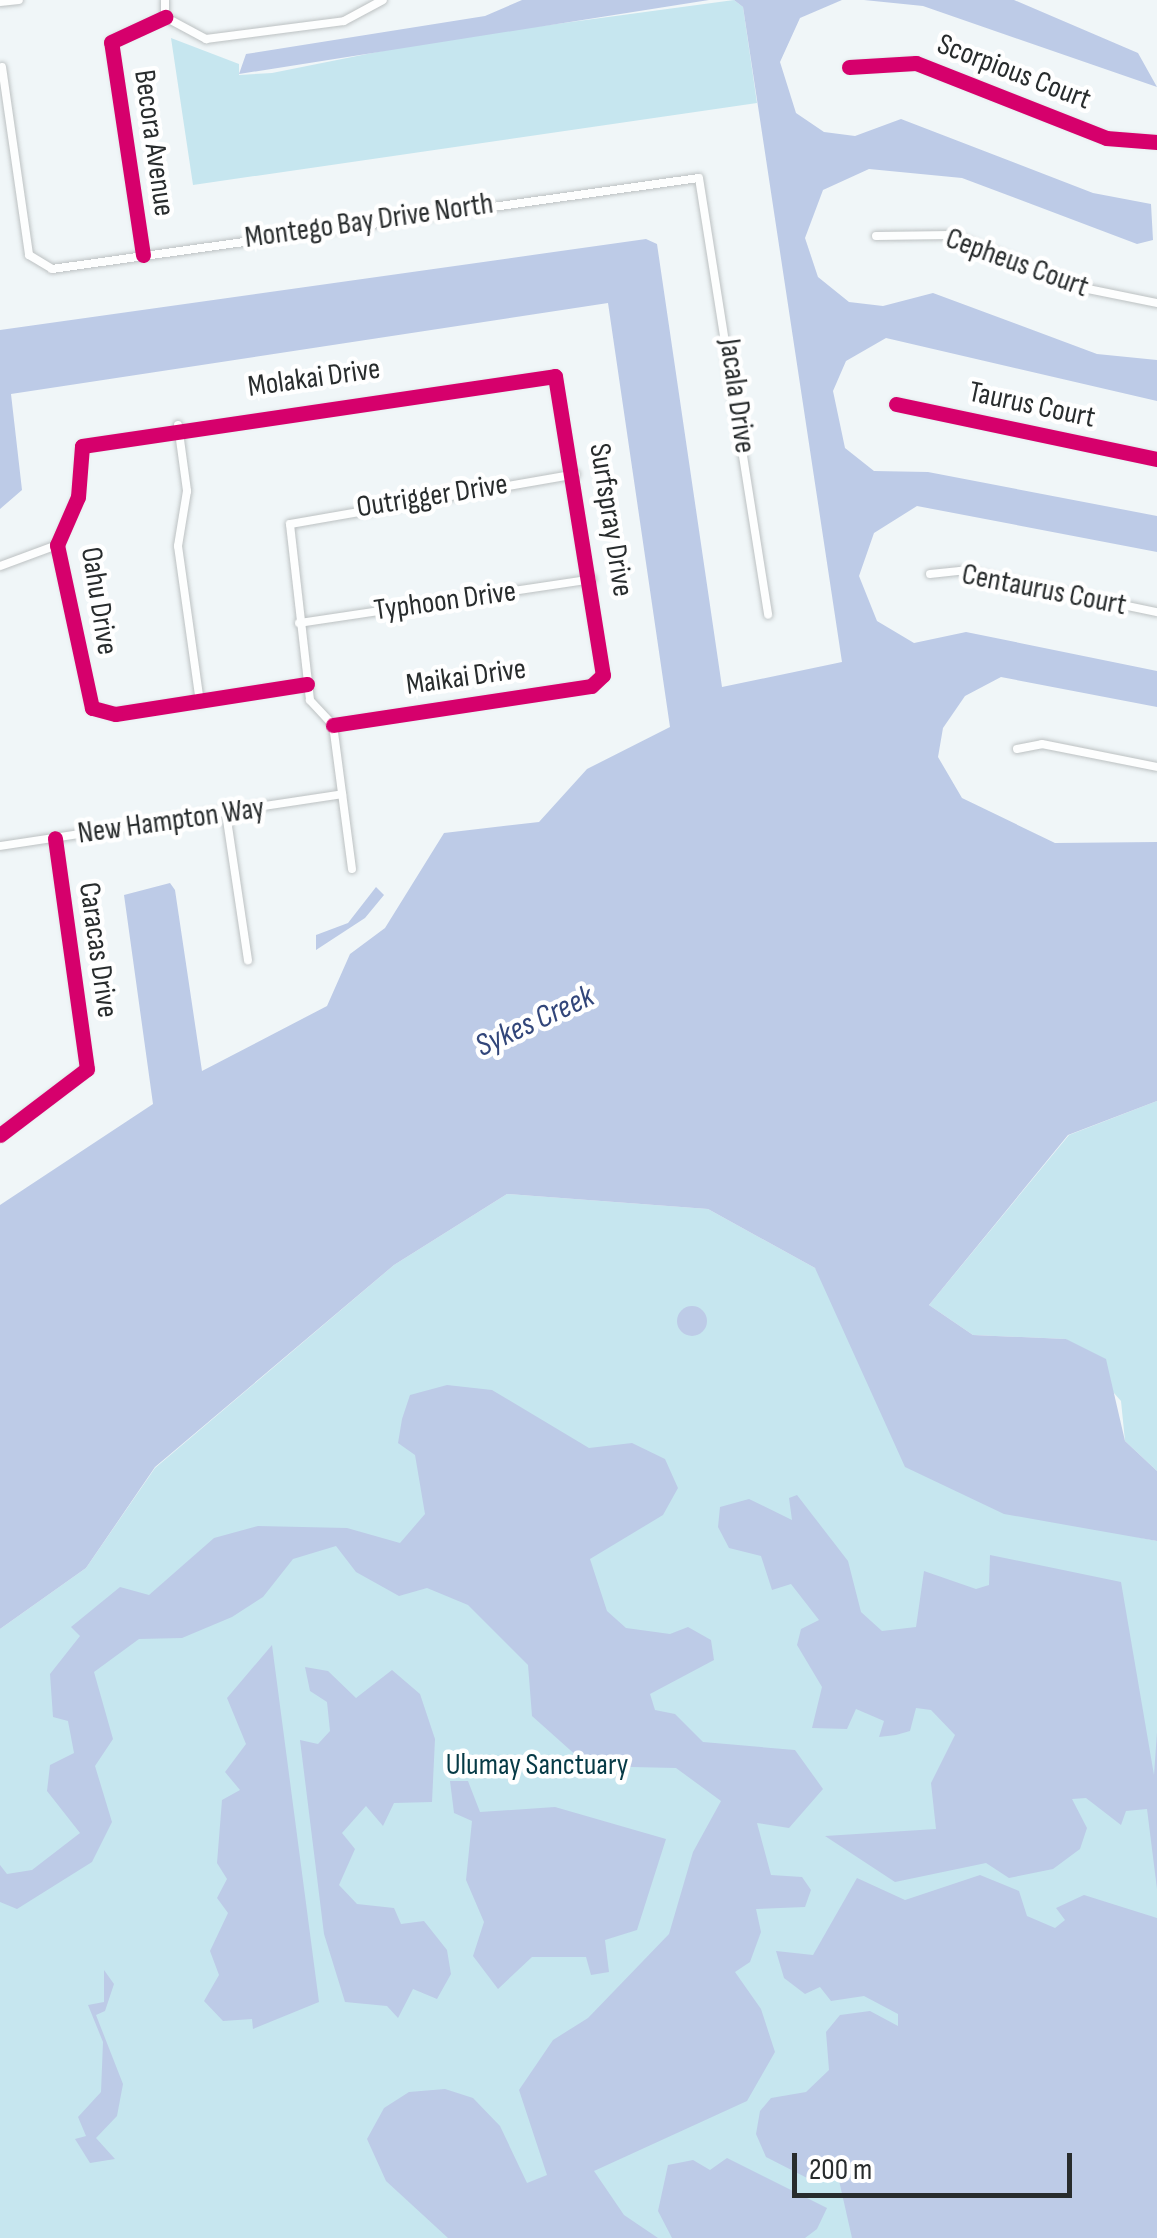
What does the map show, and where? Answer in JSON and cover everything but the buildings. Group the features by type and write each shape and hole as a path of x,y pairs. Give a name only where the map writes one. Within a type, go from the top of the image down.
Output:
{"street":[{"path":"0,2 19,0"},
{"path":"166,0 166,17 206,39 344,21 383,0"},
{"name":"Becora Avenue","path":"143,255 111,42 166,17"},
{"name":"Scorpious Court","path":"849,67 916,63 1106,138 1157,142"},
{"path":"2,66 3,101"},
{"name":"Montego Bay Drive North","path":"3,101 30,255 39,265 143,255 699,178"},
{"name":"Jacala Drive","path":"699,178 768,615"},
{"name":"Cepheus Court","path":"876,236 951,235 1095,292 1157,302"},
{"name":"Molakai Drive","path":"82,446 178,426 555,376"},
{"name":"Surfspray Drive","path":"555,376 576,474 603,675"},
{"name":"Taurus Court","path":"896,404 1157,460"},
{"path":"178,426 187,492 178,546 200,702 308,684"},
{"name":"Oahu Drive","path":"82,446 78,497 57,545 92,708 108,715 200,702"},
{"name":"Outrigger Drive","path":"298,623 290,524 576,474"},
{"path":"0,566 57,545"},
{"name":"Centaurus Court","path":"930,574 960,572 1157,612"},
{"name":"Typhoon Drive","path":"298,623 592,579"},
{"path":"298,623 315,712 332,724 352,870"},
{"name":"Maikai Drive","path":"332,724 591,686 603,675"},
{"path":"1017,749 1042,744 1157,766"},
{"name":"New Hampton Way","path":"0,846 342,794"},
{"path":"226,813 248,960"},
{"name":"Caracas Drive","path":"0,1135 87,1069 55,838"}],"green space":[{"path":"734,0 743,7 757,103 193,185 171,38 239,64 239,75 272,73 437,40"},
{"path":"1157,1101 1157,1471 1125,1441 1121,1401 1066,1339 973,1335 929,1305 1069,1135"},
{"name":"Ulumay Sanctuary","path":"507,1194 708,1209 815,1268 1137,1537 1157,1541 1157,2238 0,2238 0,1629 86,1568 155,1468 394,1265"}],"water":[{"path":"522,0 709,0 239,74 246,54 485,16"},
{"name":"Sykes Creek","path":"734,0 842,0 800,18 780,62 796,113 824,132 855,136 901,119 1093,193 1151,204 1153,240 1137,244 962,178 869,169 823,190 805,238 818,277 849,302 883,306 933,293 1097,354 1157,360 1157,401 886,338 846,361 833,391 845,448 874,471 928,472 1157,516 1157,552 917,506 874,533 859,576 877,621 914,643 966,632 1157,671 1157,707 1001,677 965,696 943,728 938,757 962,798 1055,843 1157,842 1157,1101 1068,1135 929,1305 973,1335 1066,1339 1106,1359 1125,1441 1157,1471 1157,1541 1004,1514 905,1467 815,1268 708,1209 507,1194 394,1265 155,1467 86,1568 0,1629 0,1205 153,1104 124,895 170,883 175,890 202,1071 327,1006 350,954 385,928 444,833 539,822 587,769 670,727 608,303 11,394 22,490 0,509 0,330 646,239 657,244 722,687 842,662 743,7"},
{"path":"864,0 1014,0 1138,53 1157,87 923,6"},
{"path":"376,887 384,895 365,918 316,950 316,935 348,923"},
{"path":"692,1306 706,1315 707,1321 698,1335 692,1336 678,1327 677,1321 686,1307"},
{"path":"447,1385 492,1390 589,1448 632,1443 665,1459 678,1488 663,1515 590,1559 607,1611 626,1628 670,1634 688,1627 711,1640 714,1660 650,1694 655,1710 675,1714 703,1742 795,1750 823,1789 789,1828 757,1823 771,1875 802,1877 811,1890 805,1907 756,1909 761,1932 750,1962 735,1972 761,2009 775,2052 747,2101 594,2171 624,2215 658,2238 448,2238 386,2181 367,2139 384,2108 409,2092 445,2089 473,2098 500,2126 527,2183 547,2175 519,2090 553,2040 588,2018 669,1934 693,1852 721,1801 676,1768 588,1766 532,1716 528,1665 468,1605 427,1588 399,1596 356,1572 336,1546 293,1559 263,1597 232,1617 182,1638 139,1639 94,1672 113,1739 95,1766 112,1822 92,1862 17,1909 0,1902 0,1865 7,1874 32,1870 80,1833 47,1791 50,1765 74,1753 68,1721 53,1717 50,1674 80,1636 71,1627 120,1587 149,1595 214,1538 258,1526 347,1528 400,1543 425,1514 415,1455 398,1443 402,1419 410,1395"},
{"path":"797,1495 848,1561 861,1612 882,1631 916,1627 924,1571 976,1589 989,1585 990,1555 1121,1582 1154,1775 1157,1732 1157,1889 1147,1809 1126,1811 1121,1825 1086,1798 1072,1799 1087,1828 1080,1849 1053,1869 1009,1878 986,1863 895,1882 825,1836 936,1829 931,1783 955,1735 931,1710 916,1708 910,1731 896,1735 879,1737 884,1721 856,1709 847,1729 812,1728 822,1687 797,1645 801,1629 819,1620 791,1584 772,1590 761,1556 729,1548 718,1527 720,1507 749,1499 792,1520 789,1498"},
{"path":"272,1645 319,2002 253,2029 252,2019 223,2021 204,2001 219,1975 210,1951 228,1913 217,1898 227,1879 217,1863 222,1800 240,1790 225,1772 246,1744 227,1698"},
{"path":"305,1667 328,1671 356,1698 392,1670 420,1694 435,1739 432,1802 394,1803 383,1826 366,1806 342,1833 355,1849 339,1885 357,1904 394,1908 401,1924 424,1921 447,1950 451,1974 437,1999 413,1989 398,2018 387,2006 345,2002 324,1934 300,1740 318,1744 330,1731 327,1702 310,1691"},
{"path":"450,1781 468,1781 480,1812 555,1807 666,1839 637,1930 605,1940 609,1972 591,1975 586,1957 532,1957 498,1989 473,1956 484,1922 466,1880 472,1821 454,1813"},
{"path":"980,1875 1019,1891 1027,1916 1055,1928 1065,1920 1056,1908 1084,1895 1157,1918 1157,2238 852,2238 838,2176 815,2182 766,2157 756,2134 760,2111 771,2098 806,2092 829,2070 826,2032 840,2015 870,2011 898,2026 898,2014 864,1996 831,2001 820,1987 805,1994 784,1978 776,1951 813,1955 857,1878 905,1900"},
{"path":"104,1970 114,1984 105,2011 96,2015 123,2084 117,2116 96,2138 115,2159 90,2163 75,2139 86,2136 78,2117 101,2092 103,2042 88,2005 104,2002"},
{"path":"727,2158 827,2208 817,2229 805,2238 672,2238 658,2211 668,2165 693,2160 710,2170"}],"cycle path":[{"path":"143,255 111,42 165,17"},
{"path":"849,67 916,63 1106,138 1157,142"},
{"path":"307,684 115,714 92,708 57,545 78,497 82,446 555,376 603,675 591,686 333,725"},
{"path":"896,404 1157,459"},
{"path":"0,1135 87,1069 55,838"}]}
